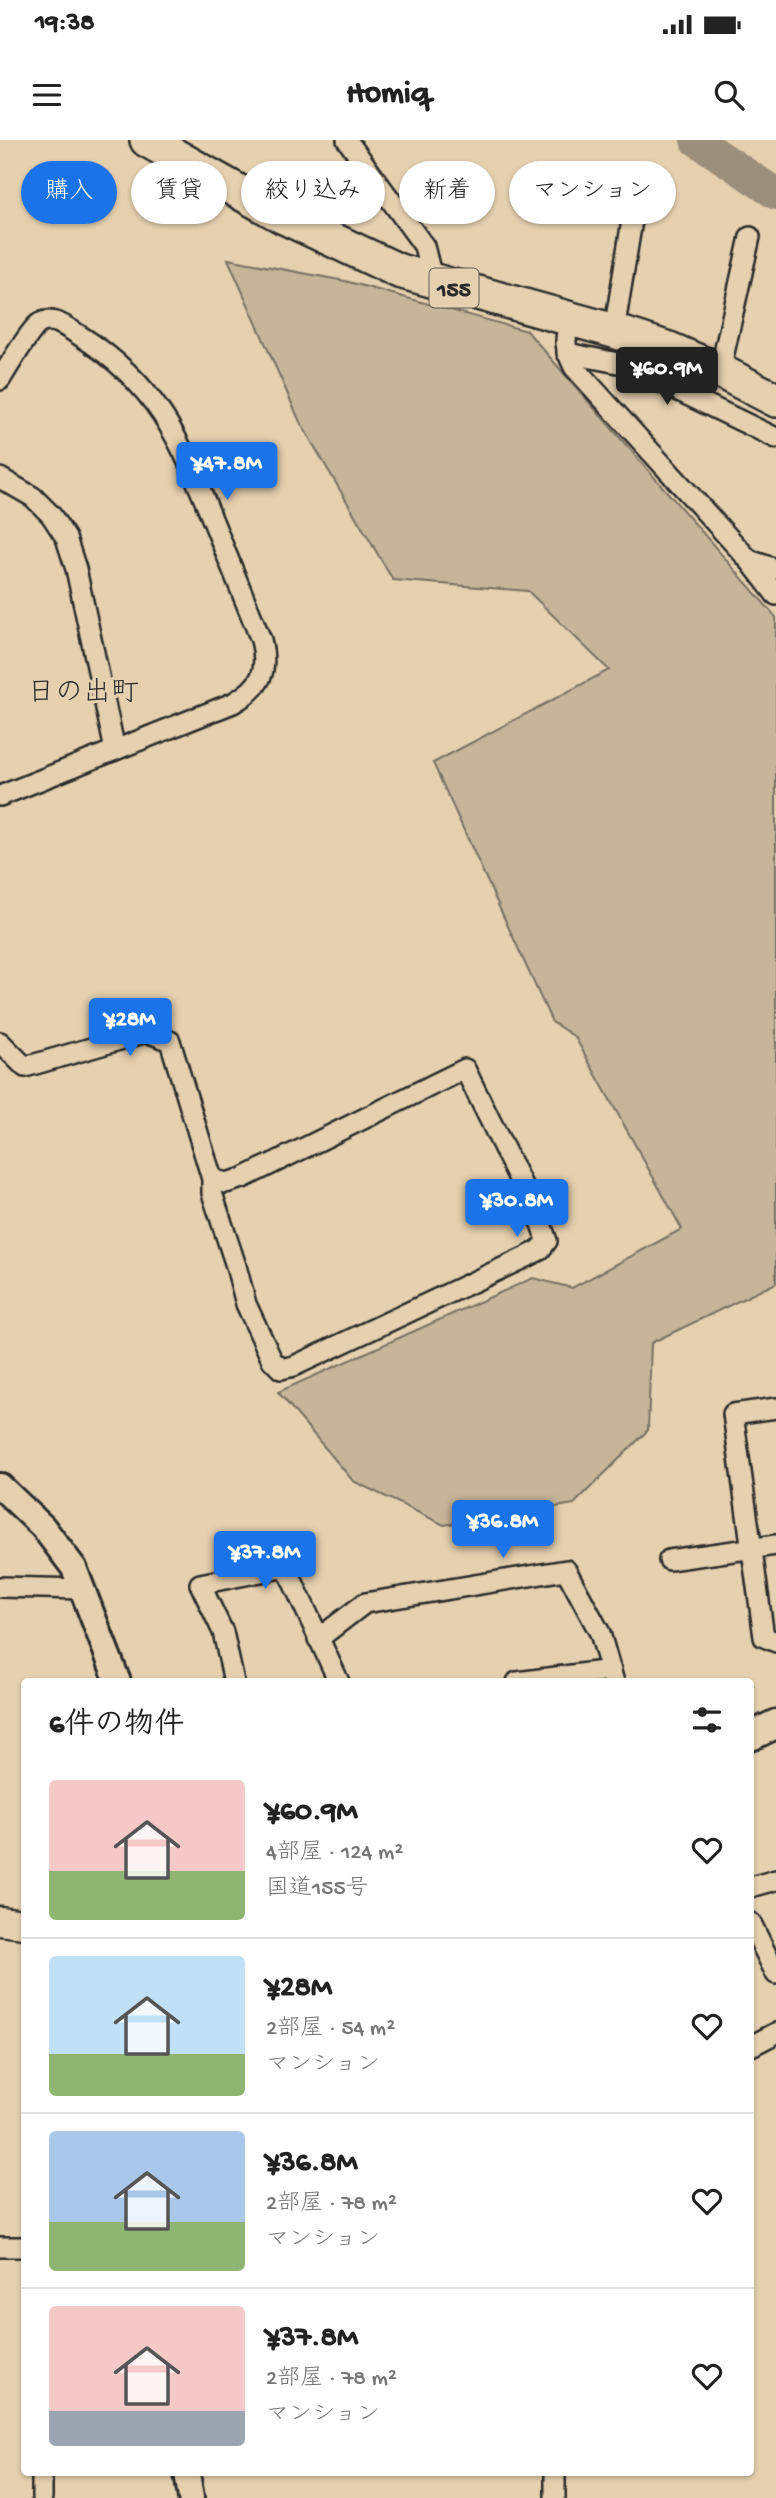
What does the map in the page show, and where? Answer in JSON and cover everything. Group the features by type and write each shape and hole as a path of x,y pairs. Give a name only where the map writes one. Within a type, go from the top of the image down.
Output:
{"highway":[{"name":"155","path":"147,140 282,216 399,271 669,349 776,400"}],"main road":[{"path":"754,1735 776,1724"},
{"path":"0,1921 21,1924"}],"street":[{"path":"347,140 424,246 433,282"},
{"path":"614,331 631,224"},
{"path":"720,371 750,237"},
{"path":"573,320 565,333 567,353 574,367 749,560 776,595"},
{"path":"0,380 38,324 50,321 72,331 120,364 156,404 184,450 266,658 263,673 252,692 233,703 0,796"},
{"path":"567,353 623,364 776,438"},
{"path":"0,478 33,497 51,515 66,538 76,569 115,750"},
{"path":"749,560 776,569"},
{"path":"0,1042 25,1067 146,1032 170,1041 246,1304 272,1360 281,1369 294,1366 526,1257 540,1250 547,1241 465,1069 243,1178 226,1183 212,1179"},
{"path":"776,1408 733,1414 764,1637 776,1642"},
{"path":"0,1486 43,1527 74,1568 116,1678"},
{"path":"669,1560 776,1545"},
{"path":"233,1678 223,1632 200,1584 286,1567 337,1678"},
{"path":"318,1639 365,1603 566,1570 600,1633 612,1676 580,1678"},
{"path":"0,1587 83,1589"},
{"path":"754,1886 776,1880"},
{"path":"754,1929 776,1974"},
{"path":"754,2044 776,2033"},
{"path":"0,2247 21,2247"},
{"path":"42,2498 43,2476"},
{"path":"187,2476 191,2498"},
{"path":"555,2476 555,2498"}],"shaded area":[{"path":"228,259 345,281 527,331 776,617 776,1283 651,1343 648,1430 574,1504 444,1525 353,1481 278,1392 533,1278 572,1288 682,1229 575,1037 552,1022 433,763 609,670 528,591 393,580 300,422"}],"waterway":[{"path":"696,140 776,194"}],"district":[{"name":"日の出町","path":"83,690"}]}
